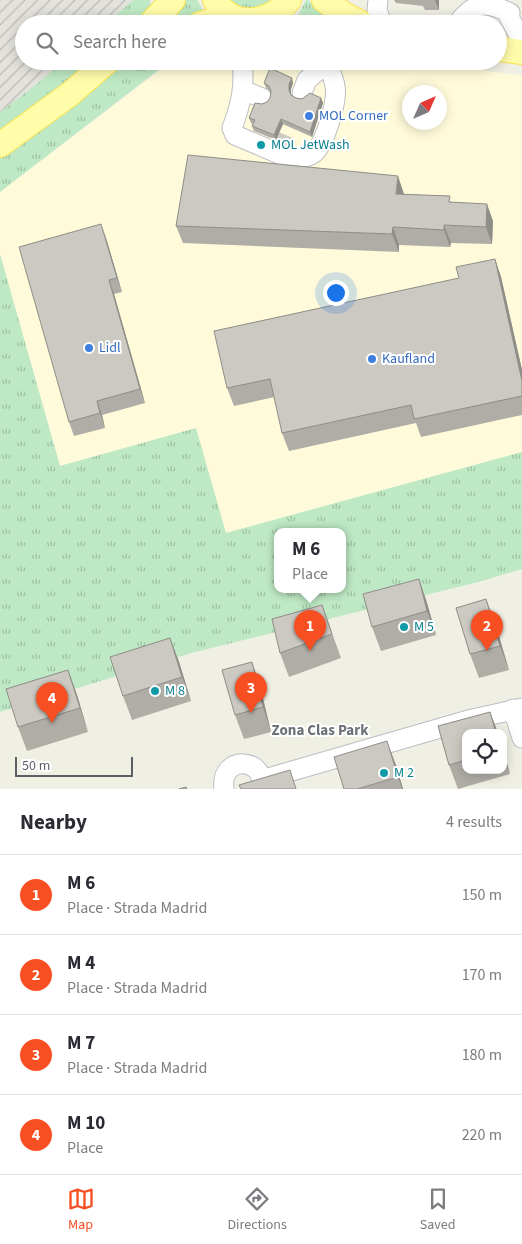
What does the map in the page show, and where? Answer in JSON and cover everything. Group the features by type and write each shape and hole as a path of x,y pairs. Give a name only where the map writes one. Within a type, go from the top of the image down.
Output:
{"main road":[{"path":"159,15 173,0"},
{"path":"273,15 282,9 289,0"},
{"path":"324,0 345,15"},
{"path":"507,50 522,52"},
{"path":"0,145 70,94 98,70"},
{"path":"70,94 112,70"}],"street":[{"path":"378,0 379,15"},
{"path":"463,15 472,3 510,6 509,17 522,41"},
{"path":"243,70 242,101 232,128 235,135 291,158 301,158 312,154 319,146 331,120 336,88 330,70"},
{"path":"302,94 307,80 319,70"},
{"path":"243,90 262,98"},
{"path":"224,789 223,783 226,772 236,764 243,763 256,768 262,784 468,720 518,708 522,738"}],"shaded area":[{"path":"0,0 133,0 116,15 15,15 15,70 53,70 0,112"},
{"path":"160,70 483,70 522,76 522,452 226,533 196,428 60,466 0,254 0,192"}],"green space":[{"path":"133,0 150,0 152,15 116,15"},
{"path":"181,0 197,0 208,15 165,15"},
{"path":"229,0 274,0 257,8 246,8"},
{"path":"306,0 308,0 325,15 298,15"},
{"path":"53,70 158,70 0,192 0,112"},
{"path":"0,254 60,466 196,428 226,533 522,452 522,569 478,582 191,653 0,712"}],"building":[{"path":"269,70 274,70 292,78 289,84 291,95 302,99 310,93 321,98 310,132 281,119 274,135 252,126 255,120 249,118 255,103 262,104 270,98 271,91 269,86 264,83"},
{"path":"188,155 398,176 396,194 450,196 449,202 487,204 486,227 444,225 444,230 393,227 392,234 176,226"},
{"name":"Lidl","path":"101,224 117,278 109,280 140,389 97,401 100,413 69,422 19,247"},
{"name":"Kaufland","path":"495,259 522,381 522,396 414,419 411,405 282,433 270,379 227,388 214,331 459,278 456,267"},
{"path":"419,579 427,611 372,627 363,594"},
{"path":"486,599 500,646 470,654 456,608"},
{"path":"322,605 332,634 280,653 272,619"},
{"path":"170,638 182,677 123,696 110,657"},
{"path":"252,662 263,707 235,715 222,670"},
{"path":"68,670 80,708 18,727 6,689"},
{"path":"490,712 495,729 462,729 462,761 449,765 438,726"},
{"path":"387,741 398,777 357,789 344,789 334,757"},
{"path":"290,770 296,789 241,789 239,785"}],"tunnel":[{"path":"277,152 297,103"}],"place":[{"name":"MOL Corner","path":"309,116"},
{"name":"MOL JetWash","path":"261,145"},
{"name":"Lidl","path":"89,348"},
{"name":"Kaufland","path":"372,359"},
{"name":"M 5","path":"404,627"},
{"name":"M 6","path":"310,651"},
{"name":"M 4","path":"487,651"},
{"name":"M 8","path":"155,691"},
{"name":"M 7","path":"251,713"},
{"name":"M 10","path":"52,723"},
{"name":"M 2","path":"384,773"}],"district":[{"name":"Zona Clas Park","path":"320,730"}]}
